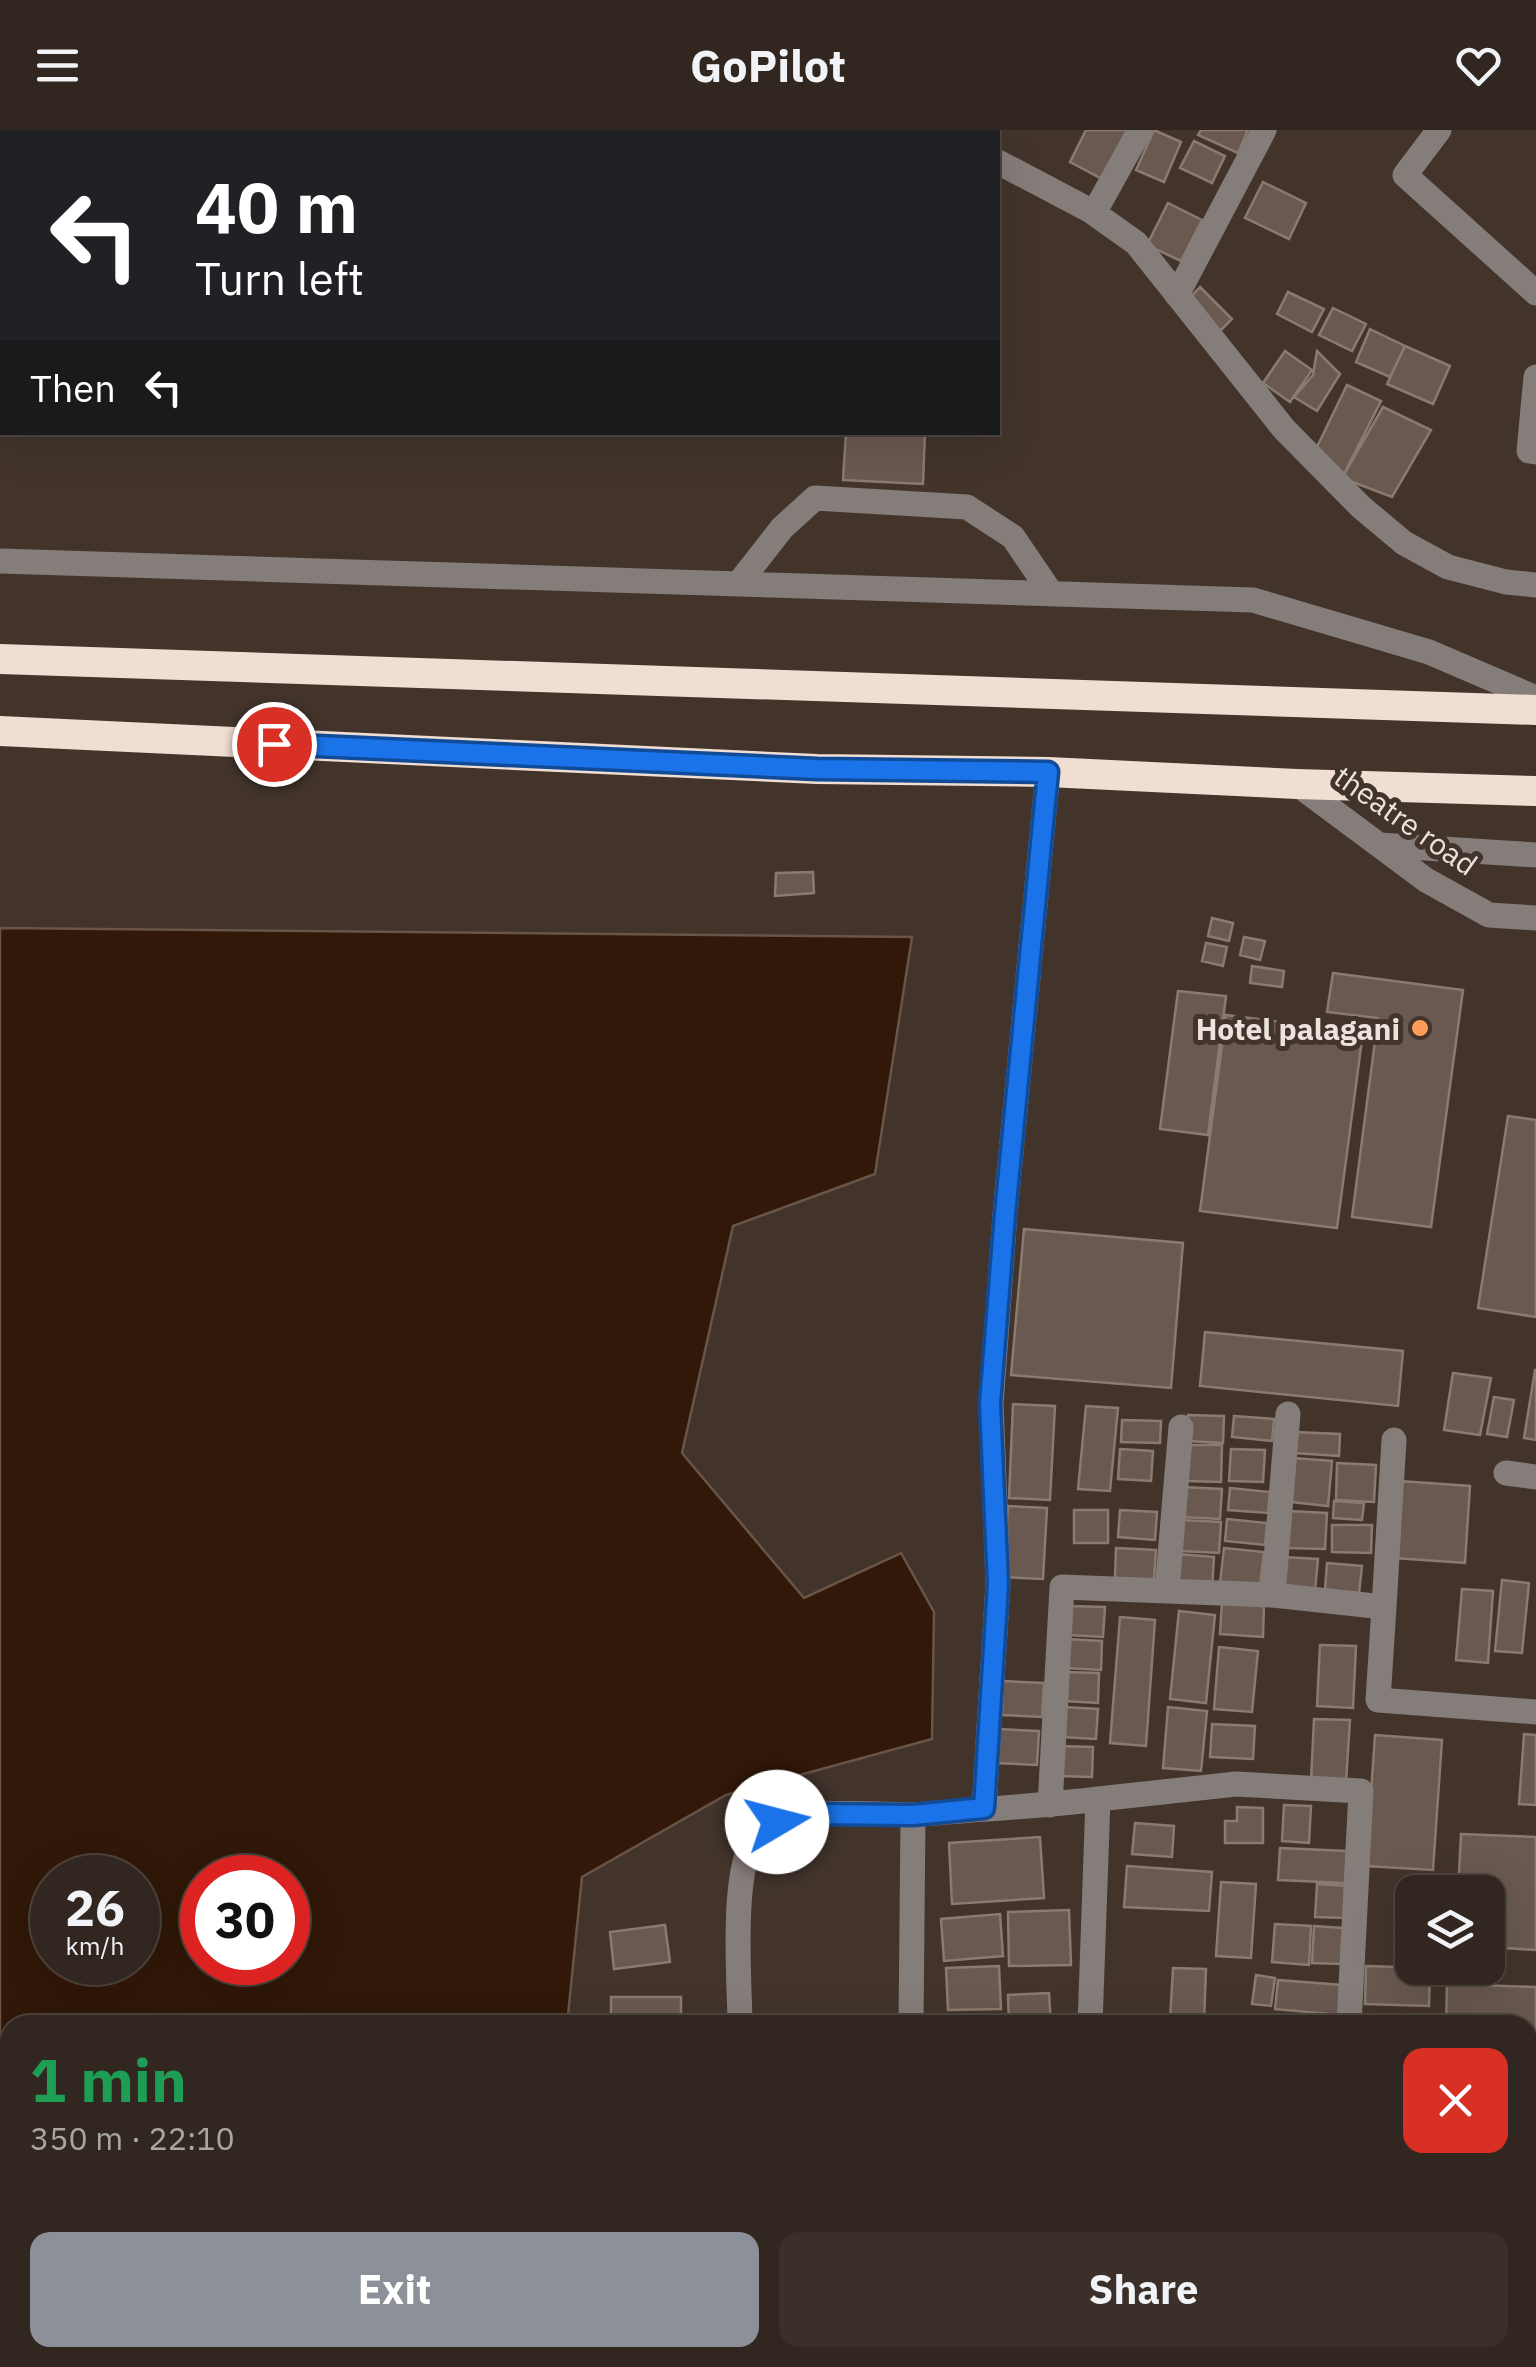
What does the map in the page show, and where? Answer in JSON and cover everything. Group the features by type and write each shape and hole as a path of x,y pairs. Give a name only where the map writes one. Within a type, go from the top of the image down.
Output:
{"highway":[{"path":"0,660 1536,710"},
{"path":"0,731 817,769 1048,772 1536,791"}],"street":[{"path":"1094,213 1140,130"},
{"path":"1177,294 1264,130"},
{"path":"1439,130 1405,174 1536,294"},
{"path":"1000,163 1094,213 1136,243 1284,429 1361,507 1404,543 1448,568 1536,585"},
{"path":"1536,378 1530,452 1536,452"},
{"path":"739,584 782,528 815,498 967,507 1013,536 1052,593"},
{"path":"0,561 1253,600 1429,652 1536,698"},
{"path":"984,1808 998,1584 990,1404 1048,772"},
{"name":"theatre road","path":"1297,784 1426,880 1489,914 1536,918"},
{"path":"1379,845 1536,856"},
{"path":"1272,1596 1288,1414"},
{"path":"1168,1590 1180,1428"},
{"path":"1394,1440 1378,1700 1536,1712"},
{"path":"1506,1473 1536,1477"},
{"path":"1050,1805 1062,1587 1272,1596 1384,1607"},
{"path":"740,2015 738,1893 748,1852 758,1832 777,1822 811,1814 913,1815 1050,1805 1236,1784 1361,1790 1349,2015"},
{"path":"1090,2015 1098,1799"},
{"path":"911,2015 913,1815"}],"shaded area":[{"path":"0,928 912,937 875,1174 733,1226 682,1453 804,1598 901,1553 934,1612 932,1739 726,1795 582,1877 568,2015 0,2015"}],"building":[{"path":"1086,130 1130,130 1104,180 1070,162"},
{"path":"1154,130 1181,142 1164,182 1136,170"},
{"path":"1201,130 1248,130 1238,153 1198,135"},
{"path":"1194,141 1225,156 1212,183 1180,168"},
{"path":"1263,182 1306,203 1289,239 1245,218"},
{"path":"1168,203 1202,220 1181,261 1147,245"},
{"path":"1200,287 1232,319 1218,333 1186,302"},
{"path":"1288,292 1324,309 1312,332 1277,314"},
{"path":"1333,308 1366,324 1352,351 1319,335"},
{"path":"1370,329 1405,346 1390,377 1356,362"},
{"path":"1405,346 1450,366 1433,404 1387,384"},
{"path":"1285,351 1312,370 1290,402 1263,383"},
{"path":"1317,351 1340,374 1317,411 1294,397 1313,375"},
{"path":"1347,385 1381,401 1342,478 1315,451"},
{"path":"1383,407 1431,430 1392,497 1342,478"},
{"path":"846,435 925,435 923,484 843,480"},
{"path":"813,872 814,893 775,896 776,873"},
{"path":"1212,918 1233,923 1229,941 1208,936"},
{"path":"1244,937 1265,941 1260,960 1240,955"},
{"path":"1206,943 1227,947 1223,966 1202,961"},
{"path":"1252,966 1284,971 1282,987 1250,983"},
{"path":"1333,973 1463,990 1431,1227 1352,1217 1378,1018 1327,1012"},
{"path":"1178,991 1226,996 1208,1135 1160,1129"},
{"path":"1226,1015 1363,1032 1337,1228 1200,1211"},
{"path":"1508,1116 1536,1120 1536,1317 1478,1308"},
{"path":"1024,1229 1183,1243 1171,1388 1011,1375"},
{"path":"1205,1332 1403,1351 1398,1406 1200,1386"},
{"path":"1536,1370 1536,1440 1524,1438"},
{"path":"1453,1373 1491,1378 1480,1435 1444,1430"},
{"path":"1494,1397 1514,1400 1507,1437 1487,1434"},
{"path":"1013,1404 1055,1406 1050,1500 1009,1498"},
{"path":"1086,1406 1118,1408 1110,1491 1078,1489"},
{"path":"1188,1415 1224,1416 1223,1443 1187,1441"},
{"path":"1234,1416 1274,1419 1272,1441 1232,1437"},
{"path":"1122,1420 1161,1421 1160,1443 1121,1442"},
{"path":"1295,1432 1340,1434 1339,1456 1294,1453"},
{"path":"1186,1445 1222,1445 1221,1482 1185,1481"},
{"path":"1120,1449 1153,1451 1151,1481 1118,1479"},
{"path":"1231,1449 1265,1450 1263,1482 1229,1481"},
{"path":"1293,1458 1332,1461 1328,1506 1290,1502"},
{"path":"1337,1463 1376,1465 1374,1502 1336,1500"},
{"path":"1400,1481 1470,1486 1465,1563 1395,1558"},
{"path":"1183,1487 1222,1489 1220,1519 1181,1517"},
{"path":"1230,1488 1270,1492 1268,1513 1228,1510"},
{"path":"1334,1501 1364,1503 1362,1520 1333,1518"},
{"path":"1008,1506 1047,1508 1043,1579 1003,1577"},
{"path":"1074,1510 1108,1510 1108,1543 1074,1543"},
{"path":"1120,1510 1157,1512 1155,1540 1118,1537"},
{"path":"1288,1511 1327,1513 1325,1549 1286,1548"},
{"path":"1227,1519 1267,1523 1265,1545 1225,1541"},
{"path":"1181,1520 1221,1522 1219,1553 1180,1551"},
{"path":"1332,1525 1372,1525 1371,1553 1332,1552"},
{"path":"1116,1548 1156,1550 1154,1580 1115,1578"},
{"path":"1224,1548 1264,1552 1260,1587 1220,1583"},
{"path":"1178,1554 1214,1557 1212,1589 1175,1586"},
{"path":"1284,1557 1318,1559 1315,1591 1282,1588"},
{"path":"1327,1563 1362,1566 1359,1594 1325,1590"},
{"path":"1502,1580 1529,1583 1522,1653 1495,1651"},
{"path":"1462,1589 1493,1591 1488,1663 1456,1660"},
{"path":"1222,1601 1264,1604 1263,1637 1220,1634"},
{"path":"1070,1606 1105,1607 1103,1637 1069,1635"},
{"path":"1179,1611 1215,1615 1206,1703 1170,1699"},
{"path":"1120,1617 1155,1620 1146,1746 1110,1743"},
{"path":"1067,1639 1102,1641 1101,1670 1066,1668"},
{"path":"1320,1645 1356,1646 1353,1708 1317,1706"},
{"path":"1219,1647 1258,1651 1252,1712 1214,1709"},
{"path":"1065,1672 1099,1673 1098,1703 1063,1701"},
{"path":"1003,1681 1044,1683 1042,1717 1002,1715"},
{"path":"1064,1707 1098,1709 1096,1739 1062,1737"},
{"path":"1168,1707 1207,1711 1201,1771 1163,1768"},
{"path":"1314,1719 1350,1720 1346,1782 1311,1781"},
{"path":"1212,1724 1255,1726 1253,1759 1210,1757"},
{"path":"998,1729 1039,1731 1037,1765 996,1763"},
{"path":"1524,1734 1536,1735 1536,1805 1519,1804"},
{"path":"1375,1735 1442,1740 1433,1870 1366,1866"},
{"path":"1059,1746 1093,1747 1092,1777 1058,1776"},
{"path":"1284,1805 1311,1806 1309,1843 1282,1841"},
{"path":"1237,1807 1263,1808 1263,1843 1225,1843 1225,1821 1237,1821"},
{"path":"1135,1823 1174,1826 1172,1857 1132,1854"},
{"path":"1461,1834 1536,1837 1536,1950 1505,1948 1505,1875 1459,1875"},
{"path":"1040,1837 1044,1898 952,1904 949,1843"},
{"path":"1280,1848 1347,1851 1345,1883 1278,1880"},
{"path":"1127,1866 1212,1872 1209,1911 1124,1907"},
{"path":"1221,1882 1256,1884 1251,1958 1216,1956"},
{"path":"1317,1884 1348,1886 1346,1918 1315,1917"},
{"path":"1069,1910 1071,1965 1009,1966 1008,1912"},
{"path":"1000,1914 1003,1956 944,1961 941,1919"},
{"path":"1275,1924 1311,1926 1309,1965 1272,1962"},
{"path":"665,1925 670,1962 614,1969 610,1932"},
{"path":"1314,1926 1343,1928 1341,1964 1312,1963"},
{"path":"999,1966 1001,2009 948,2010 946,1968"},
{"path":"1366,1966 1395,1967 1395,1985 1430,1985 1429,2006 1365,2004"},
{"path":"1173,1968 1206,1969 1204,2015 1170,2015"},
{"path":"1256,1975 1275,1978 1271,2006 1252,2004"},
{"path":"1278,1980 1342,1985 1340,2015 1275,2009"},
{"path":"1447,1985 1536,1987 1536,2015 1446,2015"},
{"path":"1049,1993 1050,2015 1009,2015 1008,1995"},
{"path":"611,1997 681,1997 681,2015 611,2015"}],"place":[{"name":"Hotel palagani","path":"1420,1028"}],"route":[{"path":"274,744 817,769 1048,772 990,1404 998,1584 984,1808 913,1815 811,1814 777,1822"}]}
